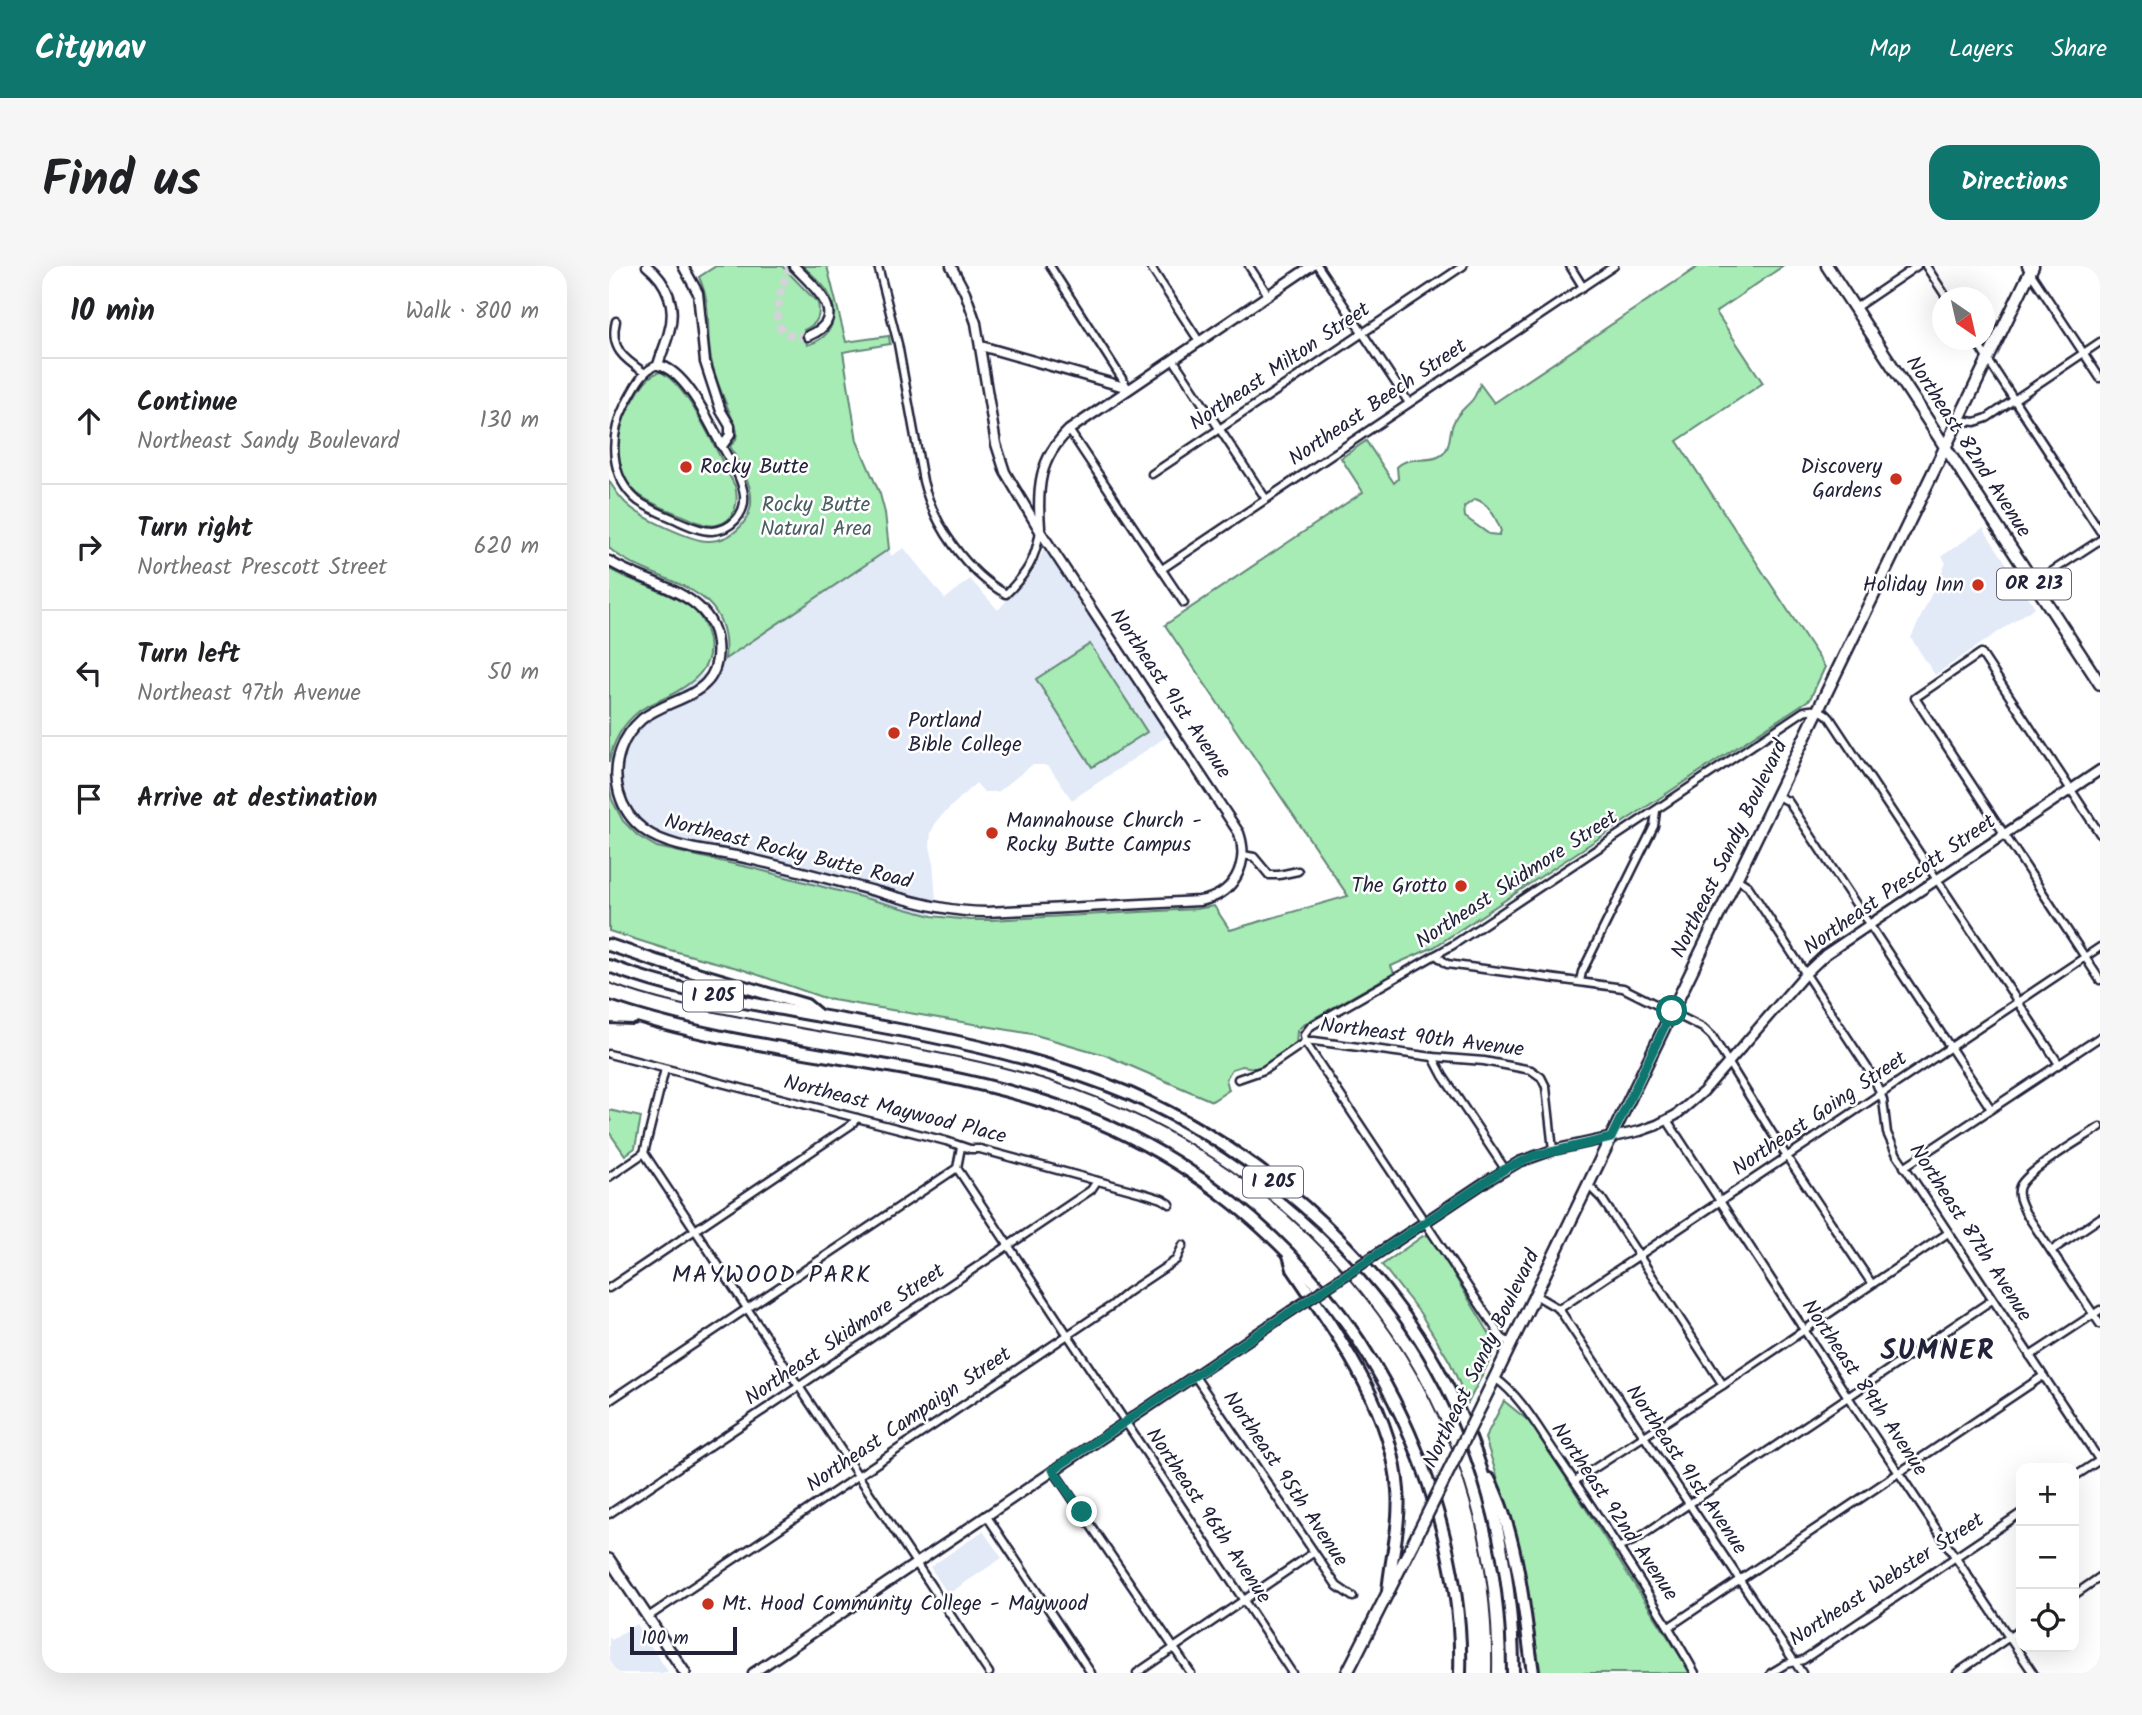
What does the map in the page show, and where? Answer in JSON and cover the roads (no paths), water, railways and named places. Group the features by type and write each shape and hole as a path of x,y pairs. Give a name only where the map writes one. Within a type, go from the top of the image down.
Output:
{"highway":[{"path":"609,945 806,1005 818,1015"},
{"name":"I 205","path":"609,966 688,990 983,1048 1060,1069 1153,1105 1241,1158 1282,1190 1321,1223 1392,1299 1435,1364 1458,1410 1492,1507 1503,1558 1510,1608 1513,1673"},
{"name":"I 205","path":"609,1007 640,1018 987,1086 1045,1102 1081,1115 1147,1146 1230,1200 1288,1252 1349,1324 1386,1385 1410,1432 1428,1478 1448,1553 1457,1612 1460,1673"},
{"path":"609,1017 640,1018"},
{"path":"1288,1252 1293,1269 1335,1331 1359,1373 1381,1420 1392,1452 1399,1509 1388,1592"},
{"path":"1477,1458 1496,1492 1507,1530 1533,1673"}],"main road":[{"name":"Northeast 82nd Avenue","path":"1827,266 2100,684"},
{"name":"Northeast Sandy Boulevard","path":"1347,1673 1482,1406 1989,361 2030,268"},
{"path":"609,1559 685,1673"}],"street":[{"path":"647,266 663,283 671,305 671,325 658,365"},
{"path":"683,266 698,293 703,354 730,430 729,438 722,446"},
{"path":"794,266 823,296 828,308 824,324 808,336"},
{"path":"878,266 898,344 927,499 943,529 964,557 985,580 1006,594 1030,568 1040,531 1038,495 1043,470 1053,448 1069,430 1311,266"},
{"path":"951,266 969,300 981,346 993,432 1001,463 1014,490 1040,531"},
{"path":"1050,266 1128,388"},
{"path":"1150,266 1199,341"},
{"path":"1249,266 1268,295"},
{"path":"1318,266 1409,403"},
{"name":"Northeast Milton Street","path":"1152,474 1463,266"},
{"path":"1570,266 1583,287"},
{"name":"Northeast Beech Street","path":"1162,569 1614,266"},
{"path":"1855,308 1917,266"},
{"path":"1926,266 1940,287"},
{"path":"2030,268 2100,378"},
{"path":"616,321 613,338 616,346 628,361 645,373"},
{"path":"1960,420 1983,420 2100,342"},
{"path":"981,346 1128,388"},
{"path":"1982,350 2100,531"},
{"path":"1173,359 1265,499"},
{"path":"658,365 677,375 695,399 739,480 744,495 742,511 728,526 714,531 700,529 650,508 631,495 621,482 612,453 612,439 618,416 645,373 658,365"},
{"path":"715,434 724,428 724,416"},
{"path":"1069,430 1184,603"},
{"name":"Northeast 91st Avenue","path":"1040,531 1233,821 1241,839 1243,855"},
{"path":"2034,583 2100,540"},
{"name":"Northeast Rocky Butte Road","path":"609,561 693,602 708,617 717,639 717,657 705,684 689,697 641,720 626,738 618,757 617,780 621,801 637,825 656,837 932,907 976,912 1209,899 1223,892 1233,882 1243,855"},
{"path":"2100,834 1981,653 1915,698 2100,980"},
{"name":"Northeast Skidmore Street","path":"1238,1079 1264,1070 1305,1042 1304,1035 1311,1026 1436,956 1804,711 1819,711"},
{"path":"1819,711 1830,718 2059,1064"},
{"name":"Northeast Prescott Street","path":"753,1673 1505,1169 1527,1158 1553,1150 1640,1131 1667,1120 1695,1099 1806,973 1826,954 2100,770"},
{"path":"1777,796 1788,801 1991,1109"},
{"path":"1580,981 1654,826 1656,811"},
{"path":"1243,855 1254,857 1266,873 1273,876 1299,871"},
{"name":"Northeast 87th Avenue","path":"1737,879 1748,886 1874,1078 1882,1093 1887,1133 1905,1167 2100,1461"},
{"name":"Northeast Going Street","path":"1559,1309 2100,947"},
{"path":"1436,956 1447,964 1630,990 1707,1031 1787,1157 1873,1284"},
{"path":"1905,1167 2100,1037"},
{"path":"1305,1042 1502,1338 1511,1344"},
{"name":"Northeast 90th Avenue","path":"1305,1042 1484,1061 1531,1070 1539,1074 1546,1087 1553,1150"},
{"path":"609,1061 613,1055"},
{"name":"Northeast Maywood Place","path":"613,1055 961,1147 980,1149 1146,1194 1170,1204"},
{"path":"1433,1056 1443,1076 1505,1169"},
{"path":"609,1177 644,1153 666,1069"},
{"path":"609,1288 851,1125 857,1118"},
{"name":"Northeast 89th Avenue","path":"1667,1120 2033,1673"},
{"path":"2100,1127 2030,1174 2020,1186 2019,1200 2051,1251 2097,1312 2100,1324"},
{"path":"609,1401 957,1168 961,1147"},
{"path":"644,1153 989,1673"},
{"name":"Northeast 96th Avenue","path":"957,1168 1292,1673"},
{"name":"Northeast Skidmore Street","path":"609,1514 1091,1190 1097,1181"},
{"path":"1588,1185 1602,1199 1723,1385"},
{"path":"2051,1251 2100,1219"},
{"path":"1575,1481 1948,1233"},
{"name":"Northeast Campaign Street","path":"648,1618 1067,1335 1176,1259 1183,1245"},
{"name":"Northeast 91st Avenue","path":"1535,1296 1559,1309 1802,1673"},
{"path":"1618,1548 1637,1539 1992,1300"},
{"path":"2030,1356 2097,1312"},
{"name":"Northeast 95th Avenue","path":"1194,1375 1336,1586 1353,1597"},
{"path":"1669,1627 2043,1376"},
{"name":"Northeast 92nd Avenue","path":"1495,1378 1505,1385 1526,1411 1575,1481 1669,1627 1695,1673"},
{"path":"2079,1474 2100,1461"},
{"path":"1053,1470 1191,1673"},
{"path":"986,1516 1091,1673"},
{"name":"Northeast Webster Street","path":"1771,1673 1786,1664 1803,1660 2016,1516"},
{"path":"1137,1673 1313,1553"},
{"path":"2079,1592 2100,1577"},
{"path":"1957,1673 2016,1633"}],"tunnel":[{"path":"790,266 779,300 778,323 783,331 793,336 808,336"}],"tram line":[{"path":"609,983 646,996 703,1010 926,1051 1024,1073 1122,1109 1213,1158 1293,1220 1362,1294 1418,1377 1460,1469 1485,1568 1492,1673"}],"place":[{"name":"Rocky Butte","path":"686,467"},
{"name":"Discovery Gardens","path":"1896,479"},
{"name":"Holiday Inn","path":"1978,585"},
{"name":"Portland Bible College","path":"894,733"},
{"name":"Mannahouse Church - Rocky Butte Campus","path":"992,833"},
{"name":"The Grotto","path":"1461,886"},
{"name":"Mt. Hood Community College - Maywood","path":"708,1604"}],"district":[{"name":"MAYWOOD PARK","path":"772,1275"},
{"name":"SUMNER","path":"1938,1351"}],"park label":[{"name":"Rocky Butte Natural Area","path":"816,517"}]}
